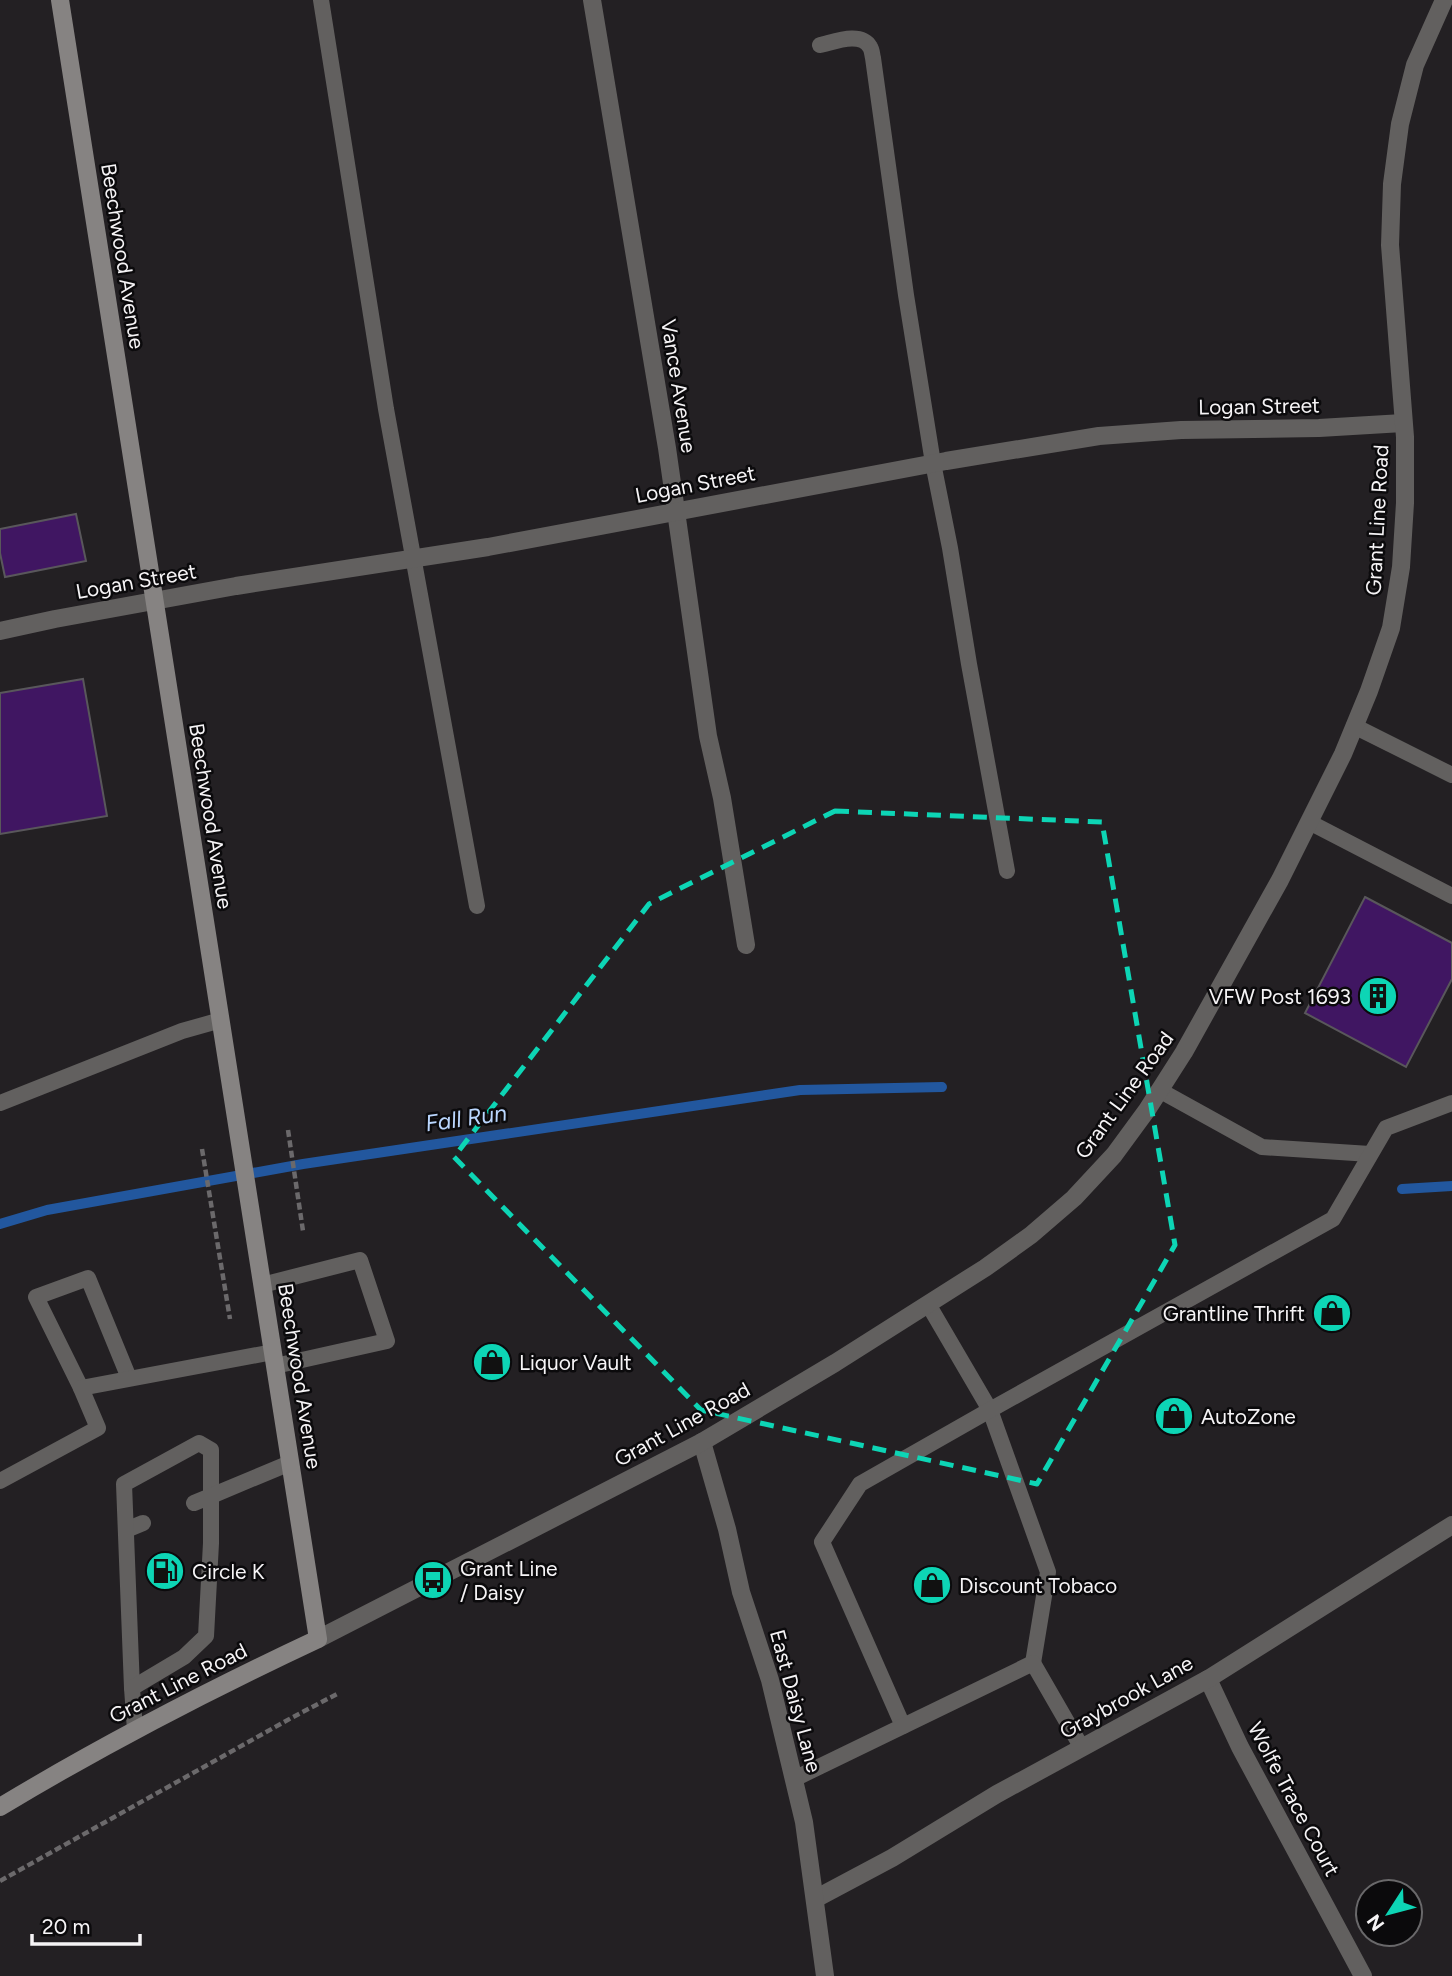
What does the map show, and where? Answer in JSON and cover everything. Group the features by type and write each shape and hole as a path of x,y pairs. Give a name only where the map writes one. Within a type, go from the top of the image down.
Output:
{"main road":[{"name":"Beechwood Avenue","path":"60,0 318,1639"},
{"name":"Grant Line Road","path":"0,1807 73,1763 216,1687 318,1639"}],"street":[{"name":"Vance Avenue","path":"592,0 667,448 708,736 722,798 746,946"},
{"name":"Grant Line Road","path":"318,1639 702,1442 835,1363 985,1268 1031,1235 1074,1198 1114,1155 1159,1090 1229,974 1280,880 1354,726 1391,628 1401,567 1405,503 1405,437 1390,246 1392,184 1400,124 1415,65 1444,0"},
{"name":"Logan Street","path":"0,631 55,618 236,586 488,547 933,463 1099,436 1181,430 1403,424"},
{"name":"East Daisy Lane","path":"702,1442 741,1592 770,1680 804,1822 825,1976"},
{"name":"Graybrook Lane","path":"815,1899 892,1858 997,1794 1208,1679 1452,1525"},
{"name":"Wolfe Trace Court","path":"1208,1679 1240,1747 1363,1976"}],"lane":[{"path":"321,0 386,409 477,906"},
{"path":"820,45 846,38 863,40 870,46 873,58 933,463 1007,871"},
{"path":"1354,726 1452,775"},
{"path":"1309,822 1452,896"},
{"path":"0,1103 183,1031 220,1020"},
{"path":"1159,1090 1262,1147 1370,1154"},
{"path":"903,1726 822,1542 860,1484 1333,1219 1386,1128 1452,1103"},
{"path":"81,1388 129,1378 387,1341 360,1259 262,1285"},
{"path":"0,1481 98,1427 36,1297 88,1278 129,1378"},
{"path":"928,1304 990,1410 1048,1572 1032,1663 1082,1748"},
{"path":"132,1689 184,1657 206,1636 200,1609 211,1543 211,1450 200,1443 124,1484 126,1530 134,1573 136,1638 132,1689 135,1730"},
{"path":"194,1503 290,1463"},
{"path":"126,1530 143,1523"},
{"path":"196,1549 211,1543"},
{"path":"794,1779 1032,1663"}],"path":[{"path":"288,1130 303,1231"},
{"path":"202,1149 230,1319"},
{"path":"0,1881 337,1694"}],"highlighted area":[{"path":"835,811 1102,822 1175,1245 1037,1484 701,1410 454,1157 649,904"}],"building":[{"path":"76,514 86,561 5,577 0,553 0,529"},
{"path":"83,679 107,816 0,834 0,693"},
{"name":"VFW Post 1693","path":"1365,897 1452,943 1452,979 1406,1067 1305,1013"}],"waterway":[{"name":"Fall Run","path":"0,1224 47,1210 303,1164 800,1090 942,1087"},
{"name":"Fall Run","path":"1402,1189 1452,1186"}],"place":[{"name":"VFW Post 1693","path":"1378,996"},
{"name":"Grantline Thrift","path":"1332,1313"},
{"name":"Liquor Vault","path":"492,1362"},
{"name":"AutoZone","path":"1174,1416"},
{"name":"Circle K","path":"165,1571"},
{"name":"Grant Line / Daisy","path":"433,1580"},
{"name":"Discount Tobaco","path":"932,1585"}]}
